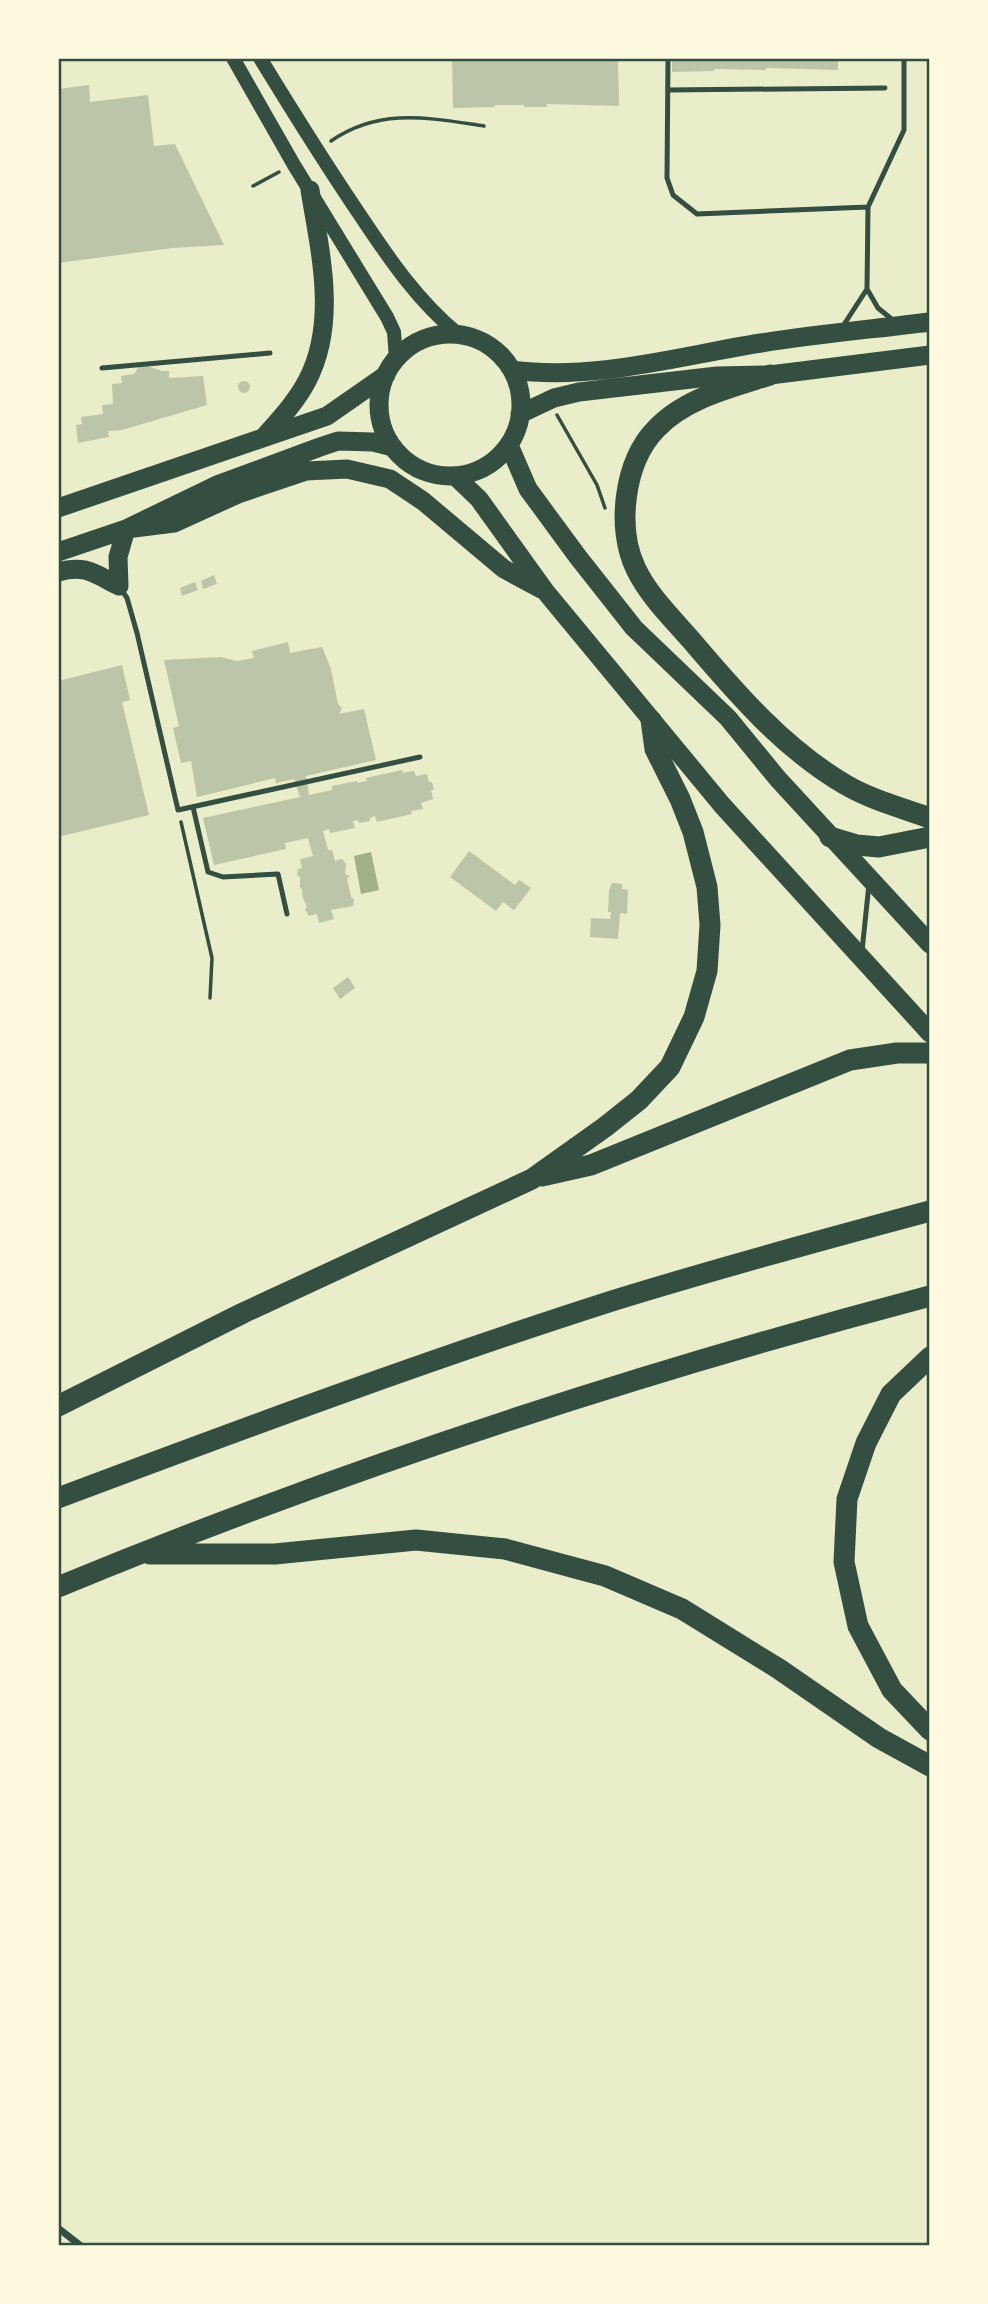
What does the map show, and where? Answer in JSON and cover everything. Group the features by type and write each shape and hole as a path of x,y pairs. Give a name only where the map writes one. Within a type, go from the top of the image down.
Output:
{"highway":[{"path":"264,437 307,381 319,348 325,294 310,190"},
{"path":"512,370 552,374 647,364 761,343 930,322"},
{"path":"58,508 327,416 391,367 417,342 443,334 458,334 487,344 512,370 520,392 520,414 509,445 495,461 476,472 455,476 420,470 405,460 393,447 382,424 379,400 391,367"},
{"path":"520,414 554,398 579,392 717,376 771,375 930,355"},
{"path":"771,375 721,390 675,413 655,430 636,459 626,493 626,533 635,568 655,599 760,719 845,785 930,818"},
{"path":"58,552 126,529 228,480 338,441 373,442 393,447"},
{"path":"509,445 528,489 634,628 728,719 869,881 930,944"},
{"path":"126,529 174,523 238,494 306,471 347,469 390,480 423,501 504,569 545,591"},
{"path":"455,476 479,499 545,591 722,805 930,1033"},
{"path":"119,586 118,557 126,529"},
{"path":"58,572 74,567 89,570 119,586"},
{"path":"58,1406 243,1312 532,1179 639,1100 670,1067 694,1017 707,971 710,925 707,887 693,832 655,749 651,720"},
{"path":"830,837 857,845 878,847 930,837"},
{"path":"532,1179 591,1165 850,1060 897,1053 930,1053"},
{"path":"58,1498 295,1410 615,1300 930,1211"},
{"path":"58,1587 262,1506 464,1435 801,1330 930,1296"},
{"path":"930,1357 891,1394 866,1443 847,1499 844,1562 858,1626 892,1690 930,1730"},
{"path":"138,1553 275,1554 416,1540 505,1549 605,1576 682,1609 779,1669 879,1738 930,1766"}],"main road":[{"path":"233,58 387,317 394,332 391,367"},
{"path":"260,58 316,151 420,299 458,334"}],"street":[{"path":"58,2228 81,2246"}],"lane":[{"path":"668,58 667,178 673,195 697,214 868,207"},
{"path":"899,326 878,308 867,289 868,207 904,130 904,58"},
{"path":"668,90 885,88"},
{"path":"837,333 867,289"},
{"path":"102,368 270,353"},
{"path":"119,586 127,598 137,633 178,810 420,757"},
{"path":"193,807 208,872 223,877 278,874 286,914"},
{"path":"862,959 869,881"}],"path":[{"path":"316,151 348,129 376,120 407,117 484,126"},
{"path":"253,186 294,164"},
{"path":"178,810 212,958 210,998"}],"shaded area":[{"path":"371,852 379,890 361,894 354,856"}],"building":[{"path":"452,58 618,58 619,106 547,104 547,107 495,105 453,108"},
{"path":"672,58 838,58 838,70 766,68 672,72"},
{"path":"89,85 90,102 148,95 154,146 175,144 224,245 172,248 58,263 58,89"},
{"path":"139,366 169,371 169,378 203,376 207,405 122,430 108,431 109,437 78,443 76,425 82,424 81,417 103,414 102,405 113,404 112,384 122,383 121,376 134,374"},
{"path":"244,381 250,387 244,393 238,387"},
{"path":"214,575 217,584 203,589 201,581"},
{"path":"195,582 198,590 182,596 180,588"},
{"path":"288,642 290,653 322,647 331,669 338,704 342,708 339,714 364,709 376,760 306,776 309,795 332,790 332,786 367,781 366,778 402,770 403,773 414,771 416,776 427,774 434,790 431,790 433,799 421,803 423,809 411,811 412,814 377,822 375,816 370,818 370,821 353,821 355,828 330,833 329,829 323,831 328,850 332,850 335,861 342,859 346,864 345,874 349,876 347,879 351,897 354,899 353,906 331,910 334,919 319,923 317,914 309,916 305,910 307,907 300,887 300,877 297,875 298,869 302,868 300,859 313,856 308,838 285,843 286,849 214,865 203,818 300,797 294,779 276,783 275,778 197,797 191,761 181,763 173,728 179,726 164,660 221,657 237,661 254,658 252,651"},
{"path":"122,665 130,700 122,702 149,815 58,837 58,681"},
{"path":"469,851 515,885 519,880 531,888 514,910 503,902 496,911 450,877"},
{"path":"612,883 622,884 622,889 628,890 627,914 620,913 618,939 590,937 591,918 610,919 609,890"},
{"path":"348,977 355,988 340,999 333,988"}]}
